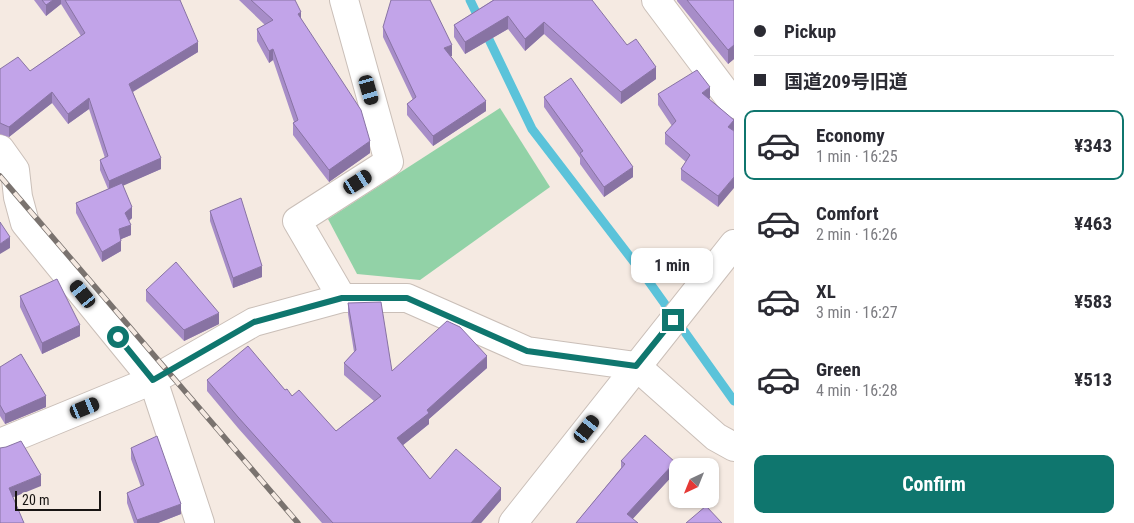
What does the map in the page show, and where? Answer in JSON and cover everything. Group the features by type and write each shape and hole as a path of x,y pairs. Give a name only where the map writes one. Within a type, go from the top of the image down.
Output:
{"street":[{"path":"342,298 297,221 389,162 344,0"},
{"path":"656,0 734,104"},
{"path":"0,149 15,170 18,197 25,223 153,380 200,523"},
{"path":"513,523 734,244"},
{"path":"0,443 153,380 254,322 342,298 407,298 527,351 636,366 716,437 734,447"}],"green space":[{"path":"500,108 550,187 420,280 357,274 328,219"}],"building":[{"path":"42,0 53,0 46,5"},
{"path":"65,0 180,0 198,42 129,84 161,158 109,181 100,160 108,156 89,98 68,114 52,92 9,127 0,123 0,69 18,57 30,71 85,33"},
{"path":"251,0 295,0 301,12 298,14 361,110 370,141 329,170 293,123 298,120 273,49 269,51 257,29 273,20"},
{"path":"391,0 430,0 452,45 444,48 486,101 433,136 407,104 416,97 383,27"},
{"path":"494,0 592,0 627,45 636,39 656,67 621,92 544,22 525,39 508,16 465,42 454,25"},
{"path":"687,0 734,0 734,45 728,50"},
{"path":"697,70 710,87 702,93 734,120 728,127 734,131 734,177 718,196 681,169 690,155 665,133 676,121 658,94"},
{"path":"571,78 633,167 604,187 580,153 583,151 544,97"},
{"path":"122,183 132,207 125,213 131,225 119,229 121,241 102,252 76,203"},
{"path":"241,198 262,266 233,278 210,211"},
{"path":"0,222 10,237 0,244"},
{"path":"176,262 219,313 184,330 146,290"},
{"path":"57,279 80,325 42,343 20,296"},
{"path":"381,302 392,371 447,321 460,327 487,356 427,410 429,413 397,438 430,479 456,449 501,488 471,523 333,523 207,380 248,346 285,390 287,389 292,396 299,390 336,431 381,396 344,363 356,350 348,303"},
{"path":"21,354 46,396 5,414 0,405 0,367"},
{"path":"645,435 671,458 669,458 669,468 627,514 638,523 576,523 625,464 621,461"},
{"path":"157,436 181,504 137,520 127,493 144,485 131,448"},
{"path":"21,441 41,475 9,488 24,523 0,523 0,448"},
{"path":"704,508 708,508 722,523 686,523"}],"waterway":[{"path":"470,0 532,129 647,279 734,401"}],"railway":[{"path":"0,176 298,523"}],"route":[{"path":"118,337 153,380 254,322 342,298 407,298 527,351 636,366 673,320"}]}
